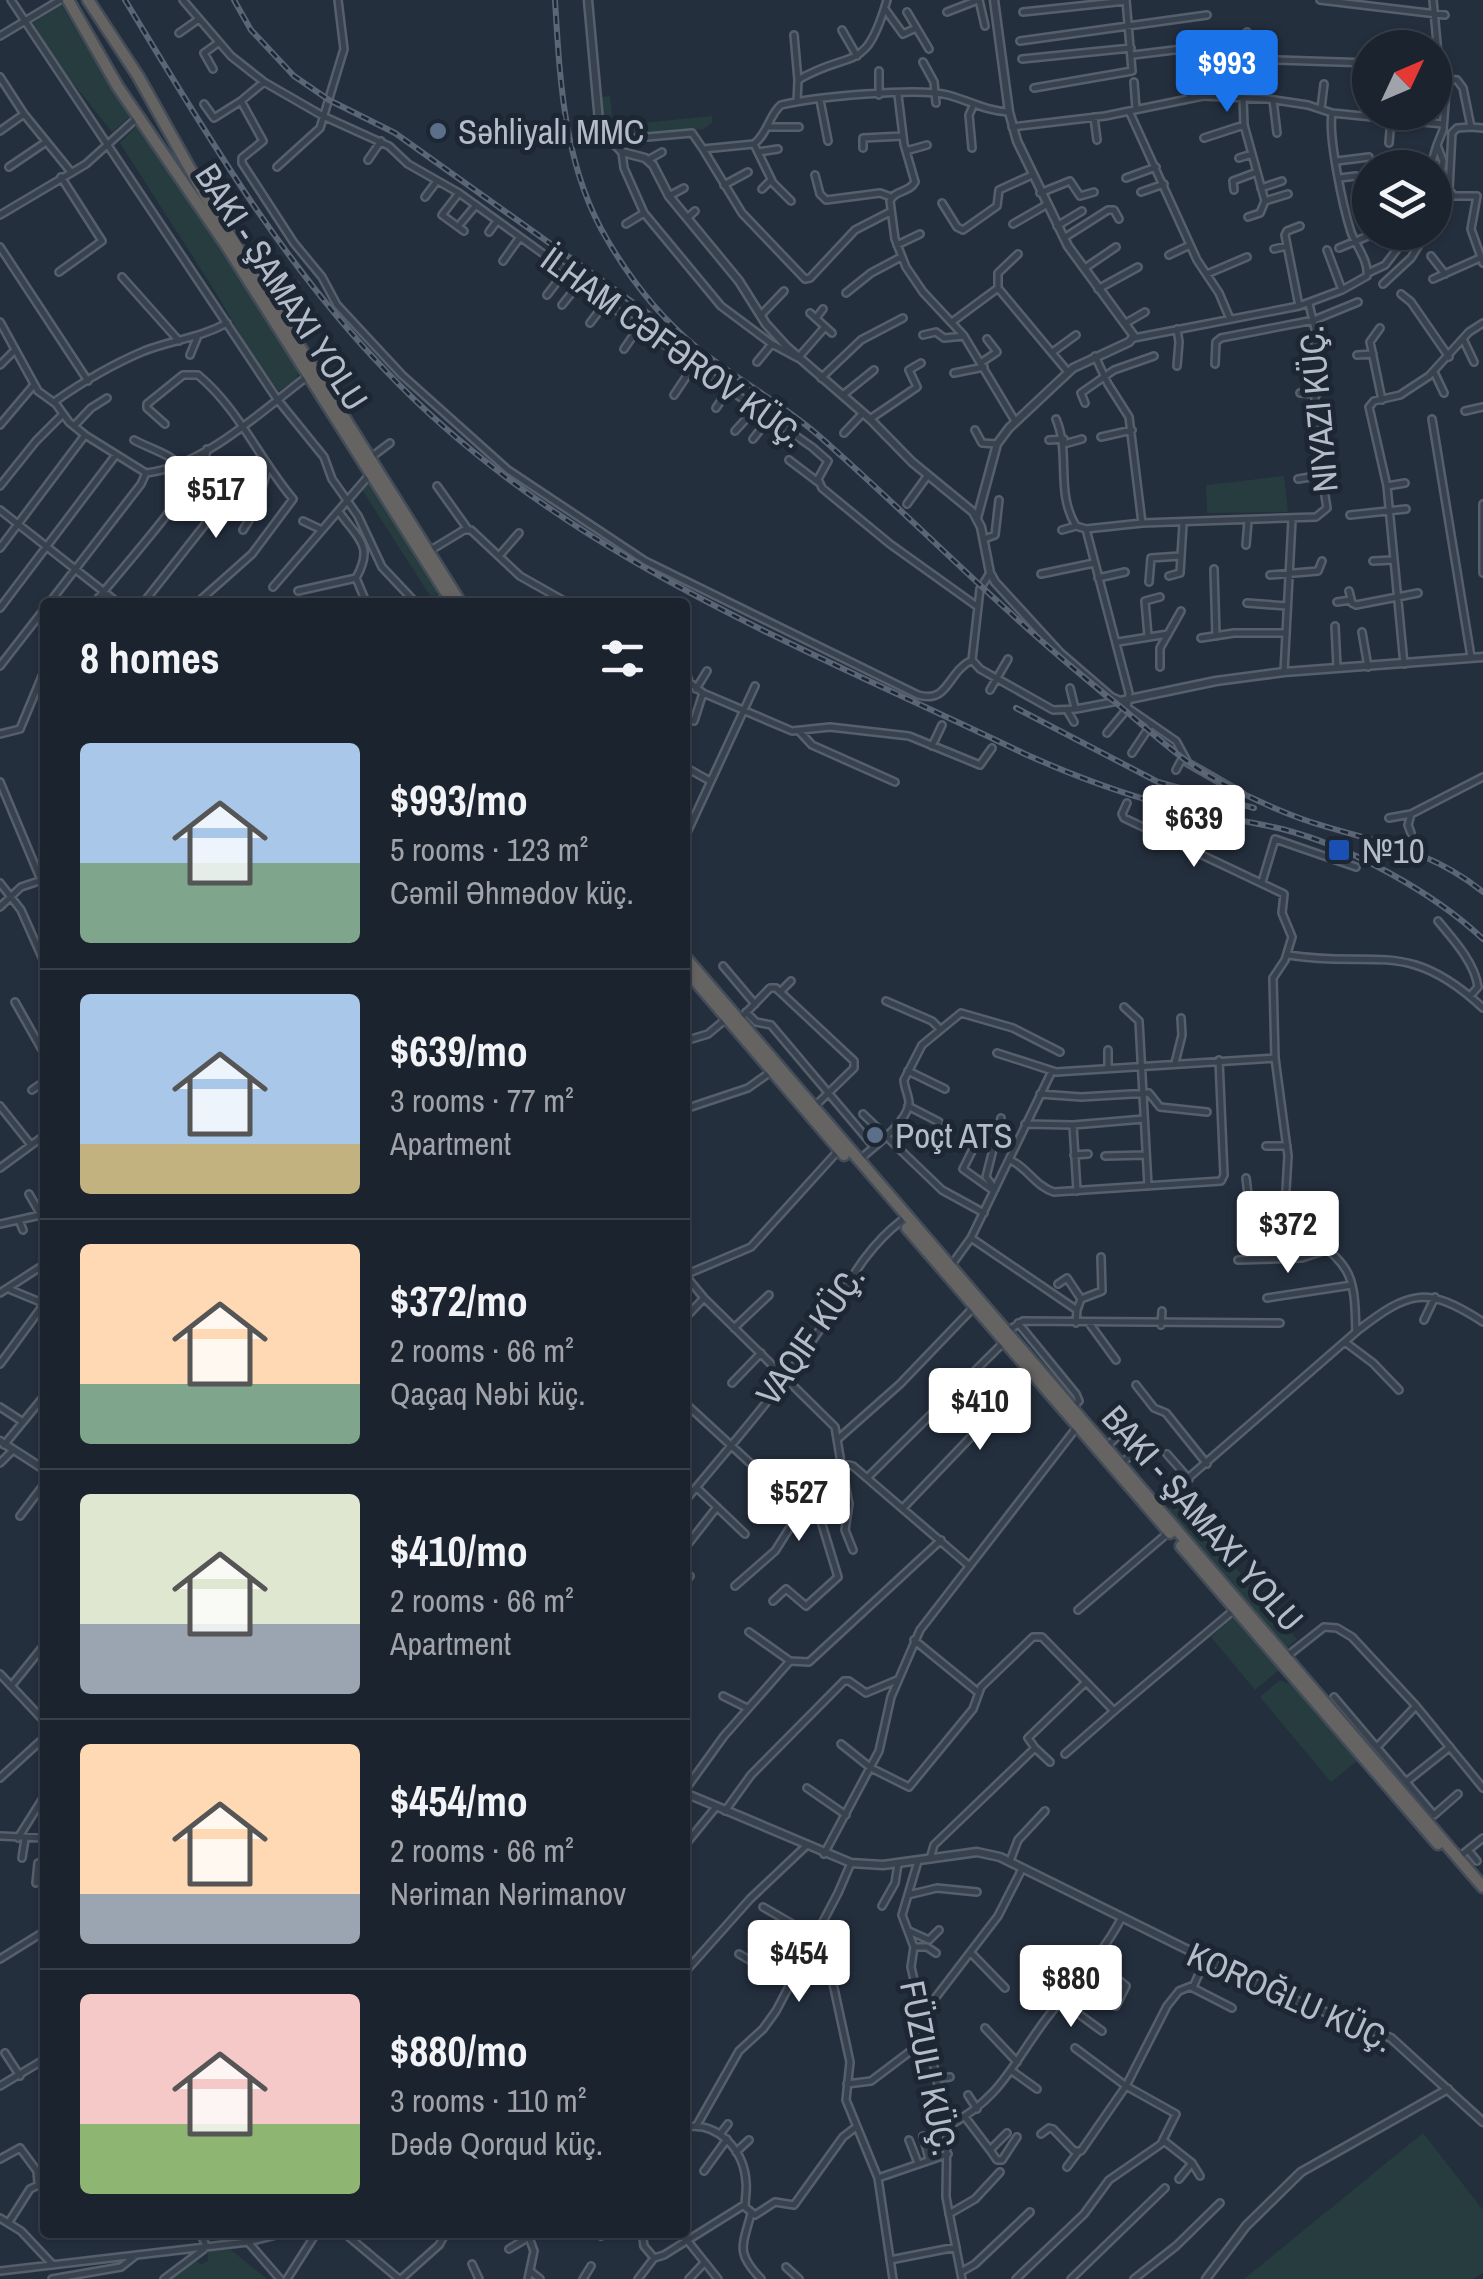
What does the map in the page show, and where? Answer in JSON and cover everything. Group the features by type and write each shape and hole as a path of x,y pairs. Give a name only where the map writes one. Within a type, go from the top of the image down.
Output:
{"highway":[{"path":"68,0 135,113 226,245 370,473 444,598"},
{"path":"88,0 204,194 457,598"},
{"path":"90,40 111,70 120,71 124,61 108,30"},
{"path":"135,113 120,82 123,75 133,75 150,98"},
{"path":"690,963 950,1267 1032,1373 1483,1897"},
{"path":"690,975 737,1017 772,1071 974,1306 1072,1408 1286,1657 1463,1854 1483,1887"}],"street":[{"path":"12,0 277,400 324,458 382,566 412,598"},
{"path":"0,36 60,0"},
{"name":"İLHAM CƏFƏROV KÜÇ.","path":"183,0 218,43 264,82 323,116 381,141 408,164 476,205 826,459 818,482 890,544 978,607"},
{"path":"276,167 315,134 323,116 344,49 338,0"},
{"path":"588,0 599,121 622,152 648,160 669,196 739,281 774,340"},
{"path":"798,80 857,56 874,38 887,0"},
{"path":"947,12 978,0 984,26"},
{"path":"994,0 1012,127 1057,226 1134,338"},
{"path":"1023,12 1126,0 1134,68 1128,74 1034,88"},
{"path":"1320,0 1445,15"},
{"path":"1433,0 1436,30"},
{"path":"885,10 903,34 916,28"},
{"path":"906,12 930,49"},
{"path":"1020,41 1207,15"},
{"path":"178,33 199,19"},
{"path":"842,30 857,56"},
{"path":"1247,32 1251,59 1352,62"},
{"path":"794,35 797,102"},
{"path":"214,69 204,53 218,43"},
{"path":"1022,60 1214,46"},
{"path":"923,62 934,82 936,103"},
{"path":"879,72 880,95"},
{"path":"0,78 70,172"},
{"path":"1452,80 1462,85 1471,127"},
{"path":"204,104 214,118 264,82"},
{"path":"1134,82 1132,110 1190,245 1230,318"},
{"path":"1188,82 1189,98"},
{"path":"1321,109 1324,84"},
{"path":"815,175 820,194 826,200 880,193 891,197 910,188 914,182 898,94"},
{"path":"704,149 754,144 769,127 778,106 797,102 936,94 1009,112"},
{"path":"1012,127 1094,117 1189,98 1273,100 1352,115"},
{"path":"1243,98 1244,125 1265,201 1260,213 1248,217"},
{"path":"820,100 828,140"},
{"path":"1273,100 1278,133"},
{"path":"242,101 263,141 242,158 242,163 294,243 322,277 332,299 402,375 508,470 645,560 918,695 937,697 957,670 972,660 983,581 990,573"},
{"path":"972,148 969,115 973,106"},
{"path":"0,215 86,164 110,144 135,113"},
{"path":"1332,113 1340,178 1352,226"},
{"path":"0,131 24,114"},
{"path":"1094,117 1098,140"},
{"path":"1204,138 1244,125"},
{"path":"769,127 798,127"},
{"path":"1433,279 1481,260 1471,229 1480,198 1452,195 1449,190 1452,133 1457,128 1483,128"},
{"path":"1389,143 1390,130"},
{"path":"1435,150 1441,130"},
{"path":"614,144 692,133 752,225 804,279 810,278 855,230 891,212"},
{"path":"863,148 863,138 903,136"},
{"path":"368,160 381,141"},
{"path":"9,167 46,142"},
{"path":"754,144 771,180 791,202"},
{"path":"906,151 927,145"},
{"path":"1437,145 1439,150"},
{"path":"758,152 778,149"},
{"path":"622,152 624,168 644,214 721,306 798,358 978,518"},
{"path":"648,160 662,152"},
{"path":"1239,158 1252,154"},
{"path":"1337,161 1352,159"},
{"path":"1126,178 1156,167"},
{"path":"723,186 748,172"},
{"path":"1234,190 1233,181 1257,172"},
{"path":"942,203 963,230 997,206 998,191 1032,175"},
{"path":"1340,178 1352,176"},
{"path":"59,272 102,241 60,178"},
{"path":"425,197 437,180"},
{"path":"762,189 771,180"},
{"path":"1040,192 1070,181 1080,196 1094,192"},
{"path":"1261,188 1282,181"},
{"path":"1141,192 1164,184"},
{"path":"669,196 684,188"},
{"path":"458,193 442,215 464,231"},
{"path":"1265,201 1288,194"},
{"path":"891,197 901,257 923,292 964,336 1015,421"},
{"path":"462,223 476,205"},
{"path":"1013,224 1046,205"},
{"path":"1064,238 1108,210 1114,210 1119,219"},
{"path":"688,218 696,211"},
{"path":"1057,226 1082,211"},
{"path":"626,224 644,214"},
{"path":"489,232 497,221"},
{"path":"1299,306 1286,232 1300,226"},
{"path":"897,245 920,234"},
{"path":"503,261 520,237"},
{"path":"1339,248 1352,243"},
{"path":"1170,255 1190,245"},
{"path":"1274,249 1287,246"},
{"path":"0,247 88,381"},
{"path":"1083,269 1116,248"},
{"path":"1327,250 1342,290"},
{"path":"1359,250 1368,273"},
{"path":"1242,794 1210,778 1183,757 1176,741 1150,726 1060,654 990,573 978,518 998,444 1015,421 1068,372 1095,356 1134,338 1308,304 1385,265 1396,250"},
{"path":"1383,284 1416,250"},
{"path":"1018,254 998,273 998,288 1068,372"},
{"path":"1431,256 1445,274"},
{"path":"846,293 871,273 901,257"},
{"path":"1207,274 1247,258"},
{"path":"1098,289 1138,267"},
{"path":"547,295 566,270"},
{"path":"122,277 179,341"},
{"path":"562,305 581,281"},
{"path":"272,303 295,285"},
{"path":"952,322 998,288"},
{"path":"761,315 784,291"},
{"path":"1401,294 1449,357"},
{"path":"590,323 606,302"},
{"path":"1215,364 1216,342 1221,338 1314,320 1358,302"},
{"name":"NIYAZI KÜÇ.","path":"1086,529 1142,523 1292,520 1316,518 1326,511 1315,436 1314,320 1308,304"},
{"path":"823,309 813,315 832,333"},
{"path":"1126,323 1145,312"},
{"path":"820,378 861,340 903,318"},
{"path":"0,322 34,386 85,436 146,473 178,464 206,449 244,426 308,376"},
{"path":"54,402 126,359 197,338 227,322"},
{"path":"1404,664 1387,486 1368,407 1374,401 1400,395 1434,372 1483,322"},
{"path":"624,350 640,327"},
{"path":"798,358 825,327"},
{"path":"1380,328 1371,339 1382,400"},
{"path":"1177,329 1177,366"},
{"path":"854,331 861,340"},
{"path":"923,335 936,332 944,338 964,336"},
{"path":"1053,352 1076,335"},
{"path":"190,355 197,338"},
{"path":"954,373 983,365 996,352 988,339"},
{"path":"758,362 774,340"},
{"path":"1463,340 1474,362"},
{"path":"0,365 14,351"},
{"path":"1357,355 1373,354"},
{"path":"1095,356 1103,376 1126,406 1142,523"},
{"path":"1085,403 1081,393 1103,376 1154,356"},
{"path":"844,433 917,388 909,370 921,363"},
{"path":"674,395 694,365"},
{"path":"842,396 874,370"},
{"path":"165,424 146,406 176,379 192,372 220,395 292,496 292,503 252,554 202,598"},
{"path":"1434,372 1444,393"},
{"path":"0,424 34,386"},
{"path":"716,408 729,390"},
{"path":"1300,392 1317,394"},
{"path":"74,426 107,398"},
{"path":"1464,410 1483,407"},
{"path":"735,431 756,408"},
{"path":"0,486 63,414"},
{"path":"753,438 770,417"},
{"path":"1432,419 1471,658"},
{"path":"1056,420 1064,442 1064,500 1076,526"},
{"path":"976,430 982,443 998,444"},
{"path":"1101,437 1132,430"},
{"path":"0,548 85,436"},
{"path":"1049,440 1082,439"},
{"path":"134,440 153,452 172,457 178,464"},
{"path":"370,458 390,443"},
{"path":"98,598 206,460 206,449"},
{"path":"0,608 115,456"},
{"path":"789,460 818,482"},
{"path":"244,530 256,509 268,467"},
{"path":"53,598 146,473"},
{"path":"273,587 370,473"},
{"path":"1298,480 1322,474"},
{"path":"907,504 928,476"},
{"path":"147,598 214,513 216,506 212,500 188,484"},
{"path":"1387,486 1405,484"},
{"path":"437,486 468,529 480,535 520,576 559,598"},
{"path":"984,539 995,536 999,500"},
{"path":"1483,504 1483,573"},
{"path":"1350,514 1406,509"},
{"path":"0,510 112,598"},
{"path":"298,591 356,578 366,563 366,553 340,512"},
{"path":"1284,672 1292,520"},
{"path":"303,521 322,530"},
{"path":"1246,544 1248,521"},
{"path":"1169,576 1179,575 1183,524"},
{"path":"1062,530 1076,526 1086,529 1129,699 1127,708 1107,732"},
{"path":"428,552 468,529"},
{"path":"499,556 519,533"},
{"path":"1149,582 1151,558 1180,556"},
{"path":"1373,561 1393,560"},
{"path":"1270,575 1320,570 1322,561"},
{"path":"1042,574 1094,563"},
{"path":"1214,569 1216,636"},
{"path":"1098,578 1125,572"},
{"path":"356,578 364,598"},
{"path":"1349,591 1356,604 1418,594"},
{"path":"1148,636 1144,601 1160,597"},
{"path":"1338,602 1351,600"},
{"path":"1247,603 1287,606"},
{"path":"1160,667 1160,648 1180,611"},
{"path":"0,666 40,614"},
{"path":"1335,626 1337,670"},
{"path":"1201,638 1286,632"},
{"path":"1362,632 1368,667"},
{"path":"1116,642 1168,634"},
{"path":"972,660 1046,708 1068,710 1284,672 1483,657"},
{"path":"990,690 1008,659"},
{"path":"696,689 707,670"},
{"path":"0,734 20,729 40,681"},
{"path":"690,682 703,693 800,732 812,745 895,782"},
{"path":"690,825 755,686"},
{"path":"1070,688 1076,709"},
{"path":"694,721 703,693"},
{"path":"1068,710 1074,722"},
{"path":"932,746 942,725"},
{"path":"1132,753 1150,726"},
{"path":"800,732 858,729 910,736 980,764 992,748"},
{"path":"1176,770 1183,757"},
{"path":"690,770 710,781"},
{"path":"1389,818 1412,814 1483,777"},
{"path":"0,782 40,873"},
{"path":"1127,802 1124,818 1284,894 1282,913 1292,933 1288,955 1273,978 1275,1058 1287,1146 1285,1202 1289,1214 1342,1264 1352,1285 1356,1332"},
{"path":"1411,832 1408,825 1412,814"},
{"path":"1262,882 1275,840 1356,867"},
{"path":"0,907 21,888 40,881"},
{"path":"0,883 21,910 40,953"},
{"path":"1438,920 1478,980 1478,987 1470,996"},
{"path":"1288,955 1401,960 1435,972 1483,1008"},
{"path":"722,966 755,1004"},
{"path":"780,992 791,980"},
{"path":"690,1039 737,1017 770,988 780,992 854,1061 854,1068 813,1108"},
{"path":"886,1001 932,1021 940,1029"},
{"path":"15,1002 40,1046"},
{"path":"1124,1007 1138,1021 1148,1186"},
{"path":"858,1161 888,1136 908,1106 903,1083 922,1045 966,1012 1013,1028 1060,1052"},
{"path":"737,1017 771,1025 874,1147"},
{"path":"1175,1064 1182,1035 1181,1018"},
{"path":"1108,1050 1108,1068"},
{"path":"997,1053 1052,1071 1275,1058"},
{"path":"1010,1160 1048,1191 1218,1182 1223,1178 1219,1060"},
{"path":"690,1107 748,1088 772,1071"},
{"path":"908,1071 945,1089"},
{"path":"950,1267 971,1238 1052,1071"},
{"path":"32,1090 40,1084"},
{"path":"1040,1094 1081,1097 1142,1093 1151,1094 1160,1108 1206,1112"},
{"path":"0,1106 31,1144"},
{"path":"908,1106 939,1122"},
{"path":"863,1114 942,1190 984,1213"},
{"path":"994,1190 986,1177 1001,1118"},
{"path":"1025,1124 1074,1125 1144,1119"},
{"path":"1074,1125 1076,1191"},
{"path":"0,1168 40,1138"},
{"path":"1266,1146 1287,1146"},
{"path":"973,1149 963,1169 994,1190"},
{"path":"690,1273 752,1247 813,1175 840,1150"},
{"path":"1074,1155 1088,1154"},
{"path":"1105,1156 1146,1156"},
{"path":"1246,1178 1248,1195 1285,1202"},
{"path":"30,1194 40,1209"},
{"path":"0,1224 40,1215"},
{"path":"20,1220 22,1230"},
{"name":"VAQIF KÜÇ.","path":"690,1495 824,1324 867,1252 901,1221"},
{"path":"971,1238 1076,1310"},
{"path":"1238,1260 1302,1258 1325,1250"},
{"path":"1076,1323 1076,1310 1082,1299 1102,1291 1101,1257"},
{"path":"0,1292 40,1267"},
{"path":"1058,1284 1067,1278 1082,1299"},
{"path":"690,1281 826,1416 839,1438 849,1504 845,1530 854,1550"},
{"path":"1267,1298 1352,1285"},
{"path":"10,1288 40,1302"},
{"path":"734,1328 769,1295"},
{"path":"1424,1320 1435,1297"},
{"path":"1156,1506 1356,1332 1402,1301 1435,1297 1483,1322"},
{"path":"690,1313 704,1298"},
{"path":"839,1438 900,1384 974,1306"},
{"path":"0,1364 40,1309"},
{"path":"1161,1324 1162,1311"},
{"path":"1018,1323 1076,1394 1079,1401 1072,1408"},
{"path":"867,1478 1018,1323 1280,1323"},
{"path":"1088,1323 1116,1360"},
{"path":"1345,1342 1373,1362 1399,1390"},
{"path":"732,1382 760,1353"},
{"path":"903,1508 1032,1373"},
{"path":"1136,1385 1154,1408 1166,1413 1206,1464"},
{"path":"40,1401 2,1443 40,1467"},
{"path":"0,1408 22,1422"},
{"path":"690,1408 800,1510"},
{"path":"824,1854 879,1751 890,1697 914,1640 967,1564 1078,1426"},
{"path":"1106,1448 1117,1438"},
{"path":"0,1463 12,1450"},
{"path":"1168,1454 1189,1480"},
{"path":"1120,1464 1130,1455"},
{"path":"841,1463 853,1466 967,1564"},
{"path":"735,1586 774,1552 800,1510 844,1475"},
{"path":"696,1488 745,1534"},
{"path":"20,1516 40,1490"},
{"path":"772,1601 786,1589 806,1606 838,1577 814,1498"},
{"path":"690,1542 717,1507"},
{"path":"1078,1610 1169,1532"},
{"path":"749,1632 790,1662 809,1662 941,1540"},
{"path":"1065,1754 1235,1609"},
{"path":"1286,1657 1324,1627 1337,1628 1352,1636 1483,1788"},
{"path":"841,1744 871,1768 905,1788 912,1786 973,1709 987,1680 1038,1635 1114,1711"},
{"path":"914,1640 978,1693"},
{"path":"12,1685 40,1650"},
{"path":"690,1784 747,1708 790,1662"},
{"path":"0,1674 40,1716"},
{"path":"725,1811 751,1775 844,1681 866,1693 898,1680"},
{"path":"1050,1762 1028,1738 1086,1682"},
{"path":"723,1696 747,1708"},
{"path":"1334,1697 1406,1782 1430,1818 1458,1794"},
{"path":"1377,1747 1416,1706"},
{"path":"0,1778 40,1742"},
{"path":"1406,1782 1450,1747"},
{"path":"930,1858 934,1845 1035,1748"},
{"path":"807,1788 846,1815"},
{"name":"KOROĞLU KÜÇ.","path":"690,1794 850,1862 898,1864 976,1852 1010,1861 1267,1989 1391,2038 1483,2122"},
{"path":"22,1858 22,1839 40,1805"},
{"path":"690,1839 716,1807"},
{"path":"1010,1861 1018,1840 1044,1811"},
{"path":"0,1836 40,1838"},
{"path":"1477,1861 1463,1854 1483,1838"},
{"path":"690,1966 762,1887 806,1846"},
{"name":"FÜZULI KÜÇ.","path":"918,1861 902,1915 914,1947 910,1967 925,2026 920,2044 930,2057 936,2079 940,2124 947,2127 946,2197 962,2276"},
{"path":"36,1884 40,1862"},
{"path":"697,2124 738,2051 769,2022 850,1862"},
{"path":"882,1906 895,1882 898,1864"},
{"path":"923,2014 972,1954 1007,1902 1023,1867"},
{"path":"908,1895 936,1888 977,1892"},
{"path":"764,1906 815,1937 824,1946 829,1960 850,2062 846,2100 878,2178 893,2279"},
{"path":"947,2127 992,2096 1121,1919"},
{"path":"908,1931 918,1932 929,1940 938,1930"},
{"path":"0,1959 40,1934"},
{"path":"914,1947 926,1947 936,1953"},
{"path":"740,1954 790,1983"},
{"path":"972,1954 1005,1988"},
{"path":"1192,1987 1206,1960"},
{"path":"1094,1961 1126,1986 1116,2006"},
{"path":"1067,2167 1126,2086 1167,2006 1179,1991 1192,1987 1232,2008"},
{"path":"1061,2001 1102,2031"},
{"path":"985,2028 1018,2062"},
{"path":"848,2084 872,2081 920,2044"},
{"path":"1016,2279 1084,2214 1109,2180 1164,2142 1176,2114 1126,2086 1075,2048"},
{"path":"5,2053 20,2076"},
{"path":"0,2086 40,2062"},
{"path":"1012,2071 1037,2088"},
{"path":"936,2079 950,2077"},
{"path":"1206,2279 1246,2226 1301,2172 1448,2089"},
{"path":"968,2095 977,2109"},
{"path":"965,2117 1000,2161 1017,2137"},
{"path":"721,2133 728,2124"},
{"path":"690,2125 721,2133 736,2152 746,2178 745,2204 750,2214 742,2250 744,2261 761,2279"},
{"path":"750,2214 758,2214 774,2202 794,2205 856,2127"},
{"path":"1041,2134 1052,2129 1078,2152"},
{"path":"990,2150 1008,2133"},
{"path":"923,2136 929,2159"},
{"path":"704,2172 727,2139"},
{"path":"736,2152 749,2140"},
{"path":"909,2140 918,2163"},
{"path":"1164,2142 1192,2164 1200,2176"},
{"path":"0,2159 20,2148 40,2177"},
{"path":"878,2178 948,2154"},
{"path":"1179,2180 1192,2164"},
{"path":"949,2214 975,2199 1000,2172"},
{"path":"9,2222 30,2189 40,2183"},
{"path":"1072,2279 1165,2188"},
{"path":"638,2279 654,2258 745,2204"},
{"path":"1134,2279 1220,2204"},
{"path":"962,2276 1030,2212"},
{"path":"0,2218 53,2265"},
{"path":"202,2238 205,2246"},
{"path":"0,2272 264,2238"},
{"path":"248,2242 284,2279 313,2238"},
{"path":"350,2238 400,2279 442,2242 441,2238"},
{"path":"508,2249 524,2238"},
{"path":"529,2238 534,2252 529,2275 540,2279"},
{"path":"643,2238 654,2258"},
{"path":"687,2240 718,2279"},
{"path":"164,2279 205,2246"},
{"path":"890,2260 956,2247"},
{"path":"52,2279 120,2268 135,2256"},
{"path":"689,2279 704,2263"},
{"path":"472,2264 479,2279"},
{"path":"584,2279 592,2266"},
{"path":"786,2267 799,2279"}],"green space":[{"path":"61,5 129,117 112,132 60,67 33,23"},
{"path":"610,96 613,126 712,116 712,123 704,129 614,135 604,126 600,97"},
{"path":"136,127 235,268 298,369 297,379 279,391 250,352 120,143"},
{"path":"1284,476 1288,512 1207,513 1206,485"},
{"path":"369,483 438,593 436,598 431,598 361,488"},
{"path":"1178,1500 1297,1639 1287,1648 1168,1509"},
{"path":"1233,1616 1279,1670 1255,1690 1211,1637"},
{"path":"1280,1680 1293,1685 1357,1761 1331,1782 1260,1697"},
{"path":"1423,2133 1483,2210 1483,2273 1473,2279 1244,2279"},
{"path":"231,2250 267,2279 169,2279 195,2260 201,2264 208,2261 208,2251"}],"railway":[{"path":"125,0 245,193 312,285 386,371 454,436 528,493 606,545 687,591 1025,754 1138,797 1282,829 1335,847 1415,888 1483,939"},
{"path":"234,0 251,30 294,76 329,100 395,133 656,319"},
{"path":"555,0 562,93 582,184 593,213 627,270 682,335 818,435 1035,635 1186,760 1213,778 1291,815 1418,854 1483,892"},
{"path":"1016,708 1158,782 1254,808"}],"place":[{"name":"Səhliyalı MMC","path":"438,131"},
{"name":"№10","path":"1339,850"},
{"name":"Poçt ATS","path":"875,1135"}]}
